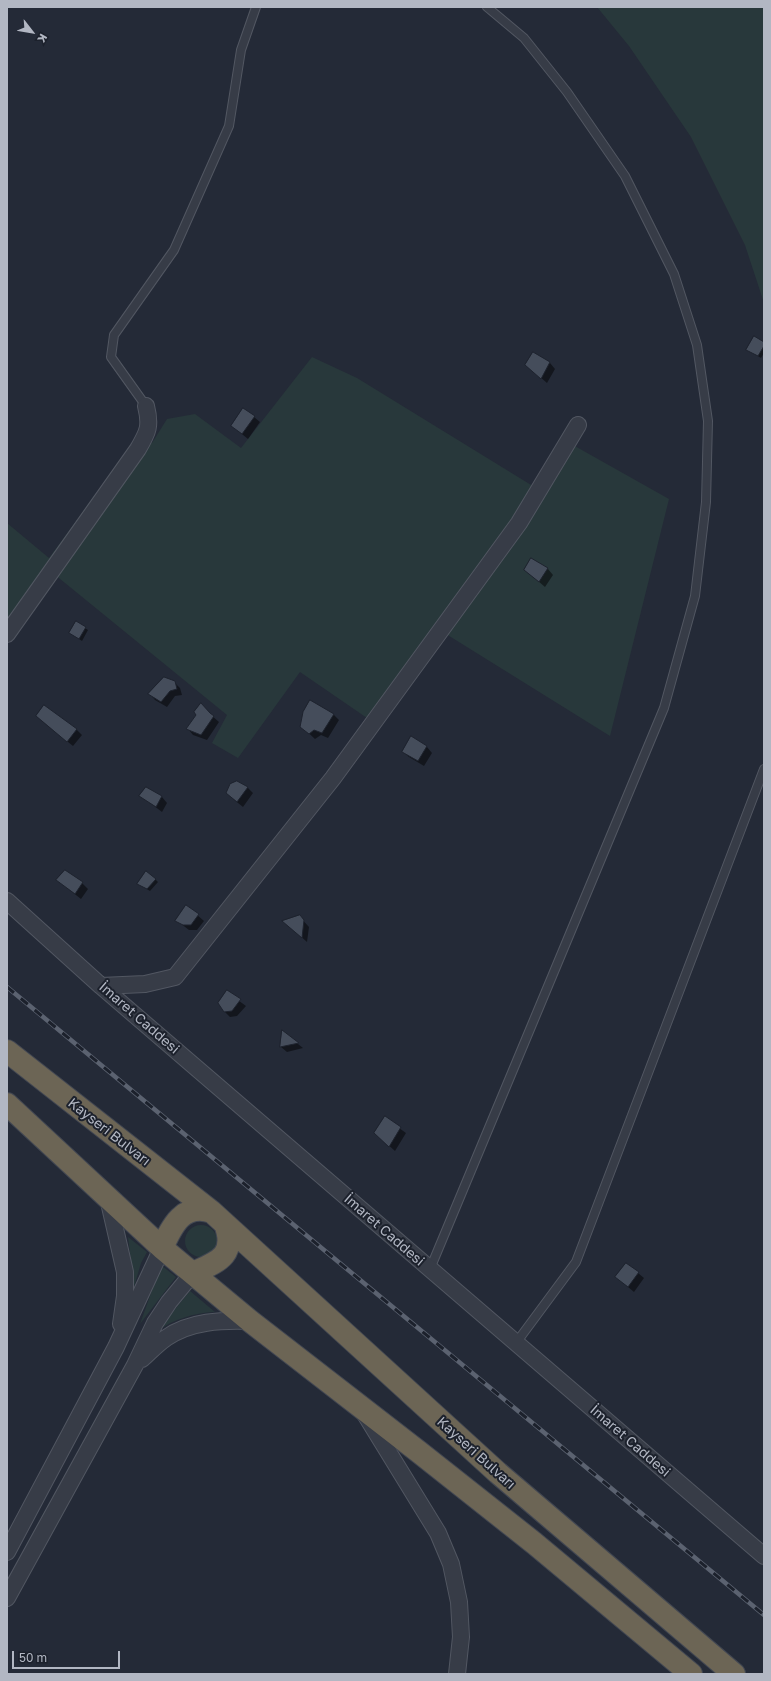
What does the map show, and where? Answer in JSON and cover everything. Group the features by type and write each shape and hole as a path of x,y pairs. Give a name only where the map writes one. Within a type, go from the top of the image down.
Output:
{"highway":[{"name":"Kayseri Bulvarı","path":"7,1052 218,1218 498,1473 734,1674"},
{"path":"7,1104 162,1248 250,1321 534,1543 691,1674"},
{"path":"162,1248 172,1229 185,1213 196,1209 218,1218 229,1238 226,1251 223,1257 212,1265 193,1273"}],"street":[{"path":"7,634 138,449 147,434 150,421 146,406"},
{"path":"101,986 145,984 174,977 333,778 416,665 518,523 578,425"},
{"name":"İmaret Caddesi","path":"7,902 101,986 764,1556"},
{"path":"108,1198 123,1259 126,1284 124,1309 116,1347"},
{"path":"7,1552 116,1347 162,1248"},
{"path":"7,1598 135,1365 162,1312 193,1273"},
{"path":"135,1365 167,1337 181,1331 222,1320 250,1321"},
{"path":"360,1406 438,1533 451,1564 459,1602 461,1637 457,1674"}],"lane":[{"path":"146,406 111,357 114,335 174,250 229,126 241,50 256,7"},
{"path":"430,1269 664,708 695,596 706,502 708,420 697,346 674,274 625,176 567,92 524,38 487,7"},
{"path":"516,1342 576,1262 764,769"}],"shaded area":[{"path":"597,7 764,7 764,303 745,245 691,137 629,46"},
{"path":"312,357 357,378 536,488 573,445 669,499 610,736 438,629 367,718 300,672 238,758 212,743 227,715 54,574 7,634 7,523 49,558 140,434 152,443 167,419 195,414 241,448"},
{"path":"198,1225 204,1225 214,1232 217,1241 216,1247 210,1254 204,1257 198,1257 188,1250 185,1244 185,1238 192,1228"},
{"path":"128,1237 147,1252 141,1263 134,1287"},
{"path":"161,1265 176,1277 140,1324"},
{"path":"190,1291 215,1312 184,1317 157,1331"}],"building":[{"path":"754,336 764,342 764,346 758,356 746,350"},
{"path":"533,352 550,362 541,379 525,365"},
{"path":"243,408 255,416 242,434 231,426"},
{"path":"531,558 548,568 539,582 524,570"},
{"path":"76,621 86,627 79,639 69,633"},
{"path":"164,677 175,681 177,689 170,691 161,702 148,694"},
{"path":"310,700 334,714 322,733 314,730 309,734 300,727 303,712"},
{"path":"201,703 214,716 201,735 186,729 196,715 194,712"},
{"path":"44,705 77,729 67,742 36,716"},
{"path":"411,736 427,746 418,761 402,752"},
{"path":"237,781 248,787 237,802 226,793 230,784"},
{"path":"146,787 162,796 156,807 139,796"},
{"path":"65,870 83,882 75,894 56,880"},
{"path":"146,871 156,879 147,889 137,884"},
{"path":"186,905 199,914 191,925 183,925 175,921"},
{"path":"300,915 304,920 302,938 282,921"},
{"path":"227,990 241,999 232,1011 224,1012 218,1003"},
{"path":"282,1030 299,1043 280,1047"},
{"path":"385,1116 401,1127 389,1147 374,1133"},
{"path":"626,1263 639,1272 628,1287 615,1277"}],"railway":[{"path":"7,987 764,1615"}]}
